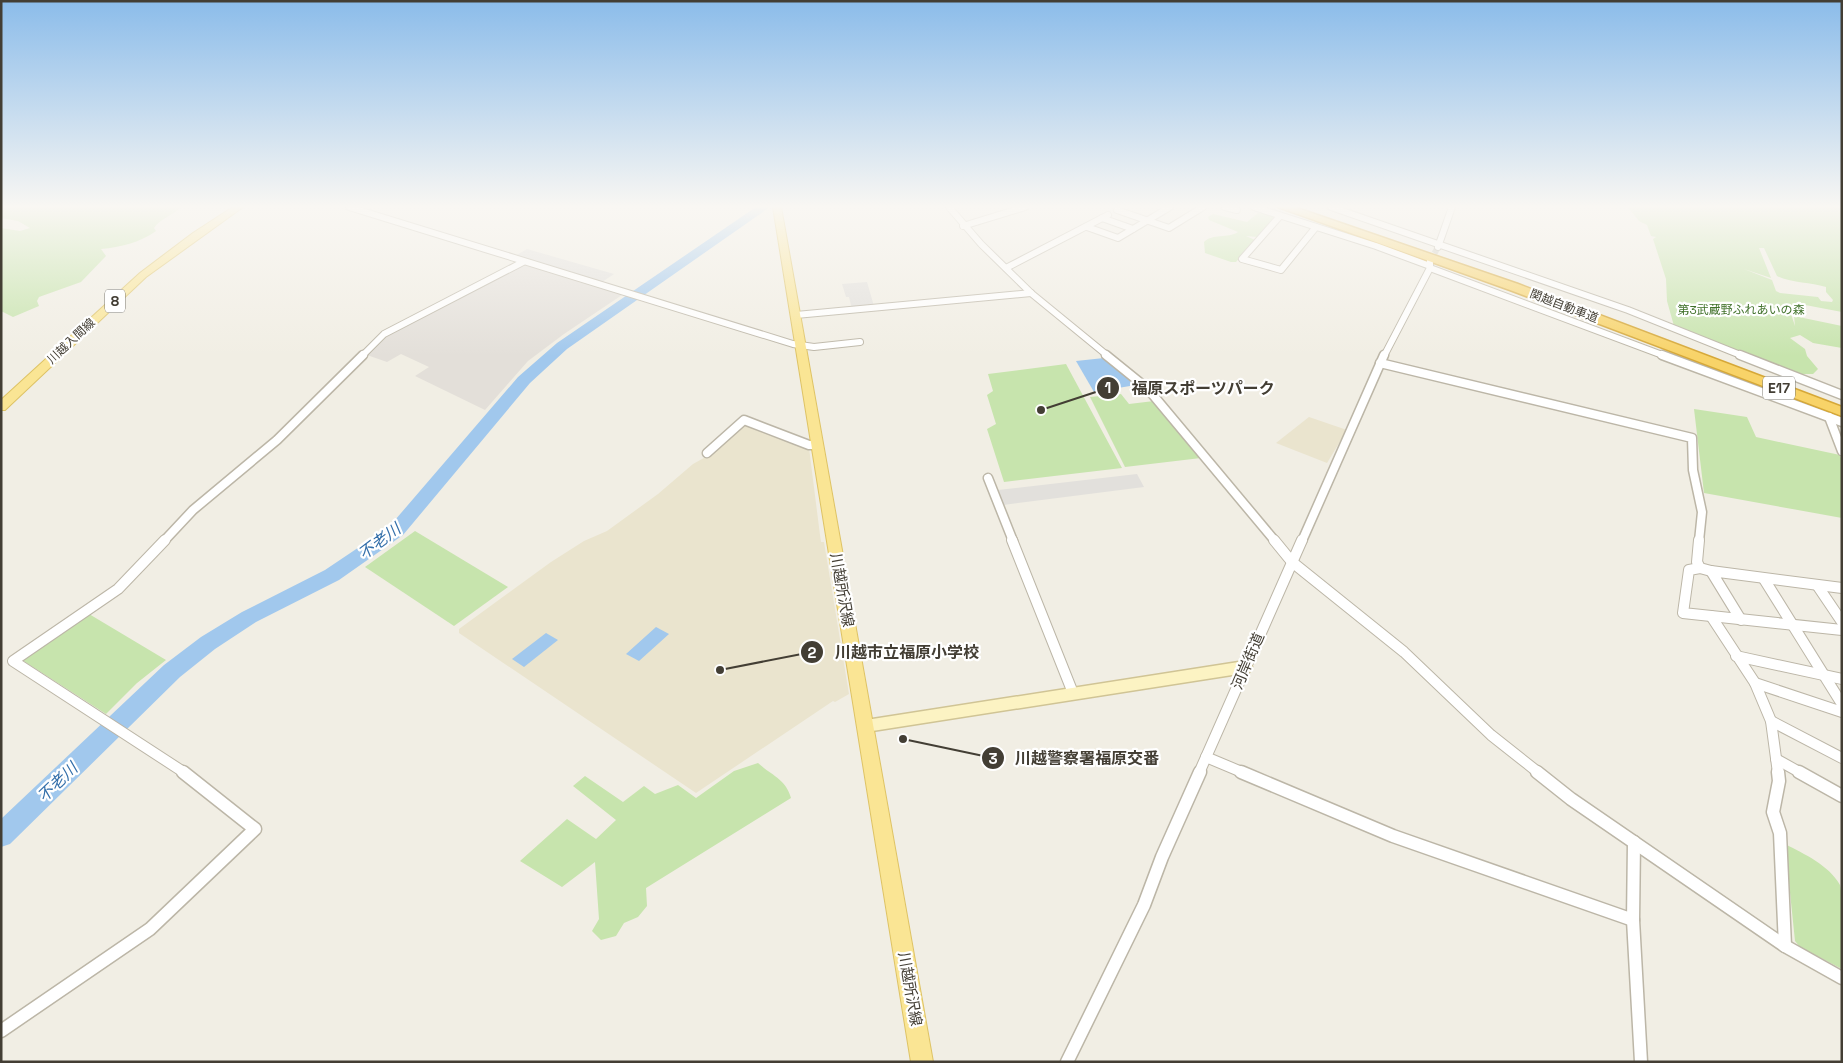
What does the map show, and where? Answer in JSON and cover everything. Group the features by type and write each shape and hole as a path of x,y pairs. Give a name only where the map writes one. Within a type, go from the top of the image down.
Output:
{"highway":[{"name":"関越自動車道","path":"1421,257 1505,284 1842,412"},
{"name":"関越自動車道","path":"1450,257 1842,403"}],"main road":[{"name":"川越入間線","path":"1,407 143,275 167,257"},
{"name":"川越所沢線","path":"786,257 922,1062"}],"street":[{"path":"506,257 802,346 860,342"},
{"path":"994,257 1031,292 1148,389 1292,562 1404,652 1446,694 1499,740 1570,799 1785,946 1842,978"},
{"path":"1006,268 1029,257"},
{"path":"1244,257 1242,259 1282,270 1293,257"},
{"path":"1405,257 1842,422"},
{"path":"1472,257 1634,313 1842,395"},
{"path":"1,1031 150,929 255,829 188,775 13,661 118,589 193,510 277,440 384,334 523,262"},
{"name":"河岸街道","path":"1067,1062 1144,905 1206,756 1380,362 1430,265"},
{"path":"796,315 1031,292"},
{"path":"1380,362 1692,438 1693,470 1697,497 1702,512 1697,562 1700,568"},
{"path":"1830,417 1842,451"},
{"path":"707,453 744,420 809,445 818,445"},
{"path":"988,478 1073,693"},
{"path":"1842,588 1764,579 1700,568 1689,570 1684,613 1842,630"},
{"path":"1711,571 1741,620"},
{"path":"1764,579 1842,704"},
{"path":"1816,585 1842,622"},
{"path":"1711,616 1755,683 1771,721 1779,781 1773,812 1780,833 1785,946"},
{"path":"1736,656 1842,679"},
{"path":"866,726 1245,667"},
{"path":"1755,683 1842,712"},
{"path":"1771,721 1842,758"},
{"path":"1206,756 1394,836 1633,920"},
{"path":"1776,759 1842,796"},
{"path":"1634,842 1633,920 1641,1062"}],"shaded area":[{"path":"517,257 553,257 614,274 602,282"},
{"path":"525,265 622,295 528,361 485,410 415,376 429,367 401,354 387,362 367,355 387,335"},
{"path":"867,282 874,306 852,309 849,297 846,297 842,284"},
{"path":"1309,417 1347,430 1327,463 1276,443"},
{"path":"743,424 809,448 821,542 824,542 849,694 835,702 833,701 696,793 459,633 459,629 551,562 584,541 607,531 658,494 693,464 711,454"},
{"path":"1137,474 1144,487 1003,505 998,490"}],"green space":[{"path":"1,257 105,257 81,282 39,297 37,301 39,306 13,317 1,311"},
{"path":"1215,257 1241,257 1236,262"},
{"name":"第3武蔵野ふれあいの森","path":"1659,257 1762,257 1771,278 1744,269 1772,280 1776,291 1780,293 1818,297 1821,301 1832,302 1833,300 1826,292 1826,287 1777,276 1768,257 1842,257 1842,312 1800,304 1794,306 1790,311 1795,326 1794,316 1842,326 1842,348 1813,343 1800,335 1790,338 1805,349 1807,356 1818,369 1813,374 1793,374 1674,326 1667,301 1666,279"},
{"path":"1066,364 1122,468 1004,482 987,429 996,424 987,395 993,391 988,374"},
{"path":"1121,394 1129,404 1154,401 1201,458 1125,467 1090,397"},
{"path":"1694,409 1747,417 1756,437 1840,455 1842,461 1842,518 1704,493"},
{"path":"415,531 508,587 454,626 365,567"},
{"path":"89,614 166,660 137,683 106,714 22,660"},
{"path":"758,763 786,786 791,798 646,888 647,906 638,917 624,923 616,936 601,940 592,931 599,919 595,862 562,887 520,861 567,819 596,839 616,820 573,786 585,776 623,802 644,786 655,794 678,785 696,798 734,771"},
{"path":"1785,844 1823,866 1840,885 1842,969 1800,947 1795,941"}],"water":[{"path":"1104,358 1136,385 1094,392 1076,361"},
{"path":"656,627 669,634 639,661 626,654"},
{"path":"546,633 558,640 524,667 512,659"}],"waterway":[{"name":"不老川","path":"1,836 172,671 208,643 249,617 332,575 396,531 524,380 562,346 692,257"}],"tunnel":[{"path":"1430,261 1433,257"}],"place":[{"name":"福原スポーツパーク","path":"1041,410"},
{"name":"川越市立福原小学校","path":"720,670"},
{"name":"川越警察署福原交番","path":"903,739"}]}
